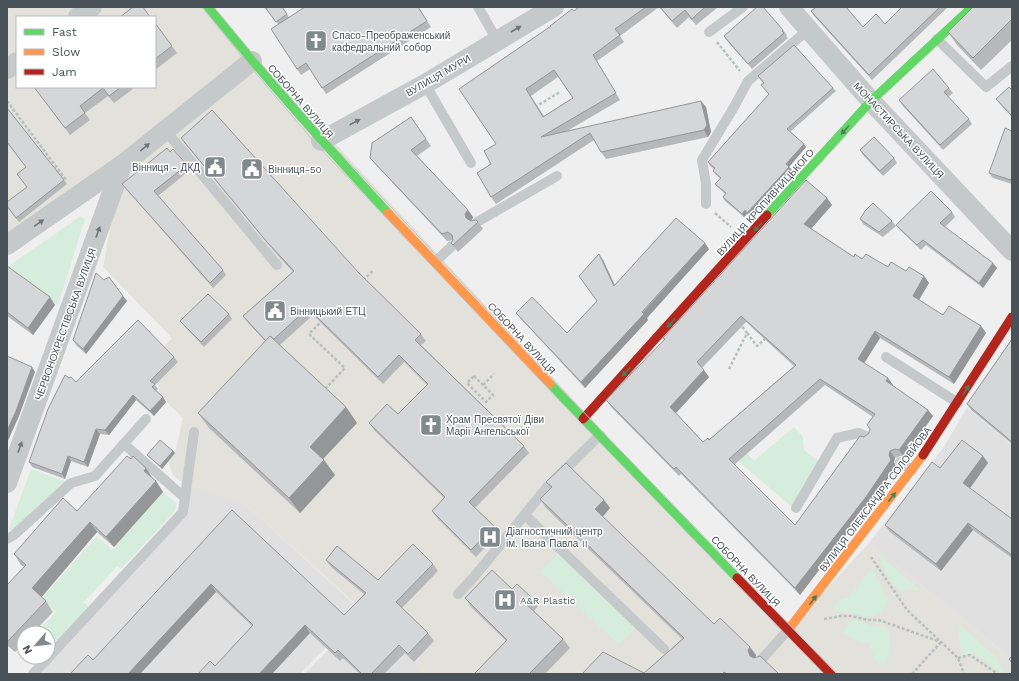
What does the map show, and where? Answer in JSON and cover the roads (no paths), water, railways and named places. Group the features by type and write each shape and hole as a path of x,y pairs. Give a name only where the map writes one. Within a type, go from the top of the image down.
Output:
{"street":[{"path":"79,16 92,7"},
{"name":"СОБОРНА ВУЛИЦЯ","path":"208,7 321,141 583,419 830,674"},
{"name":"ВУЛИЦЯ МУРИ","path":"321,141 425,84 554,7"},
{"name":"МОНАСТИРСЬКА ВУЛИЦЯ","path":"789,7 872,101 1012,251"},
{"name":"ВУЛИЦЯ КРОПИВНИЦЬКОГО","path":"583,419 872,101 972,7"},
{"path":"7,245 122,165 252,61"},
{"path":"7,69 16,63"},
{"name":"ЧЕРВОНОХРЕСТІВСЬКА ВУЛИЦЯ","path":"7,483 122,165"},
{"name":"ВУЛИЦЯ ОЛЕКСАНДРА СОЛОВЙОВА","path":"788,630 927,450 1012,317"}],"lane":[{"path":"478,7 497,40"},
{"path":"709,32 743,7"},
{"path":"706,204 706,184 702,160 748,81 809,29"},
{"path":"937,39 986,87 1012,66"},
{"path":"425,84 471,163"},
{"path":"166,131 278,265"},
{"path":"477,222 557,176"},
{"path":"435,262 452,246"},
{"path":"886,357 958,403"},
{"path":"7,539 14,535 71,483 95,476 146,419"},
{"path":"33,674 183,512 194,432"},
{"path":"796,508 837,438 859,433 868,437"},
{"path":"458,594 474,577 548,486 600,435"},
{"path":"124,444 185,498"},
{"path":"900,462 912,470"},
{"path":"525,515 664,649"},
{"path":"762,660 788,630"}],"tram line":[{"path":"202,7 316,144 580,422 824,674"},
{"path":"214,7 256,58 326,138 594,423 837,674"}],"place":[{"name":"Спасо-Преображенський кафедральний собор","path":"316,41"},
{"name":"Вінниця - ДКД","path":"215,167"},
{"name":"Вінниця-50","path":"252,169"},
{"name":"Вінницький ЕТЦ","path":"275,311"},
{"name":"Храм Пресвятої Діви Марії Ангельської","path":"431,425"},
{"name":"Діагностичний центр ім. Івана Павла II","path":"490,537"},
{"name":"A&R Plastic","path":"505,600"}]}
